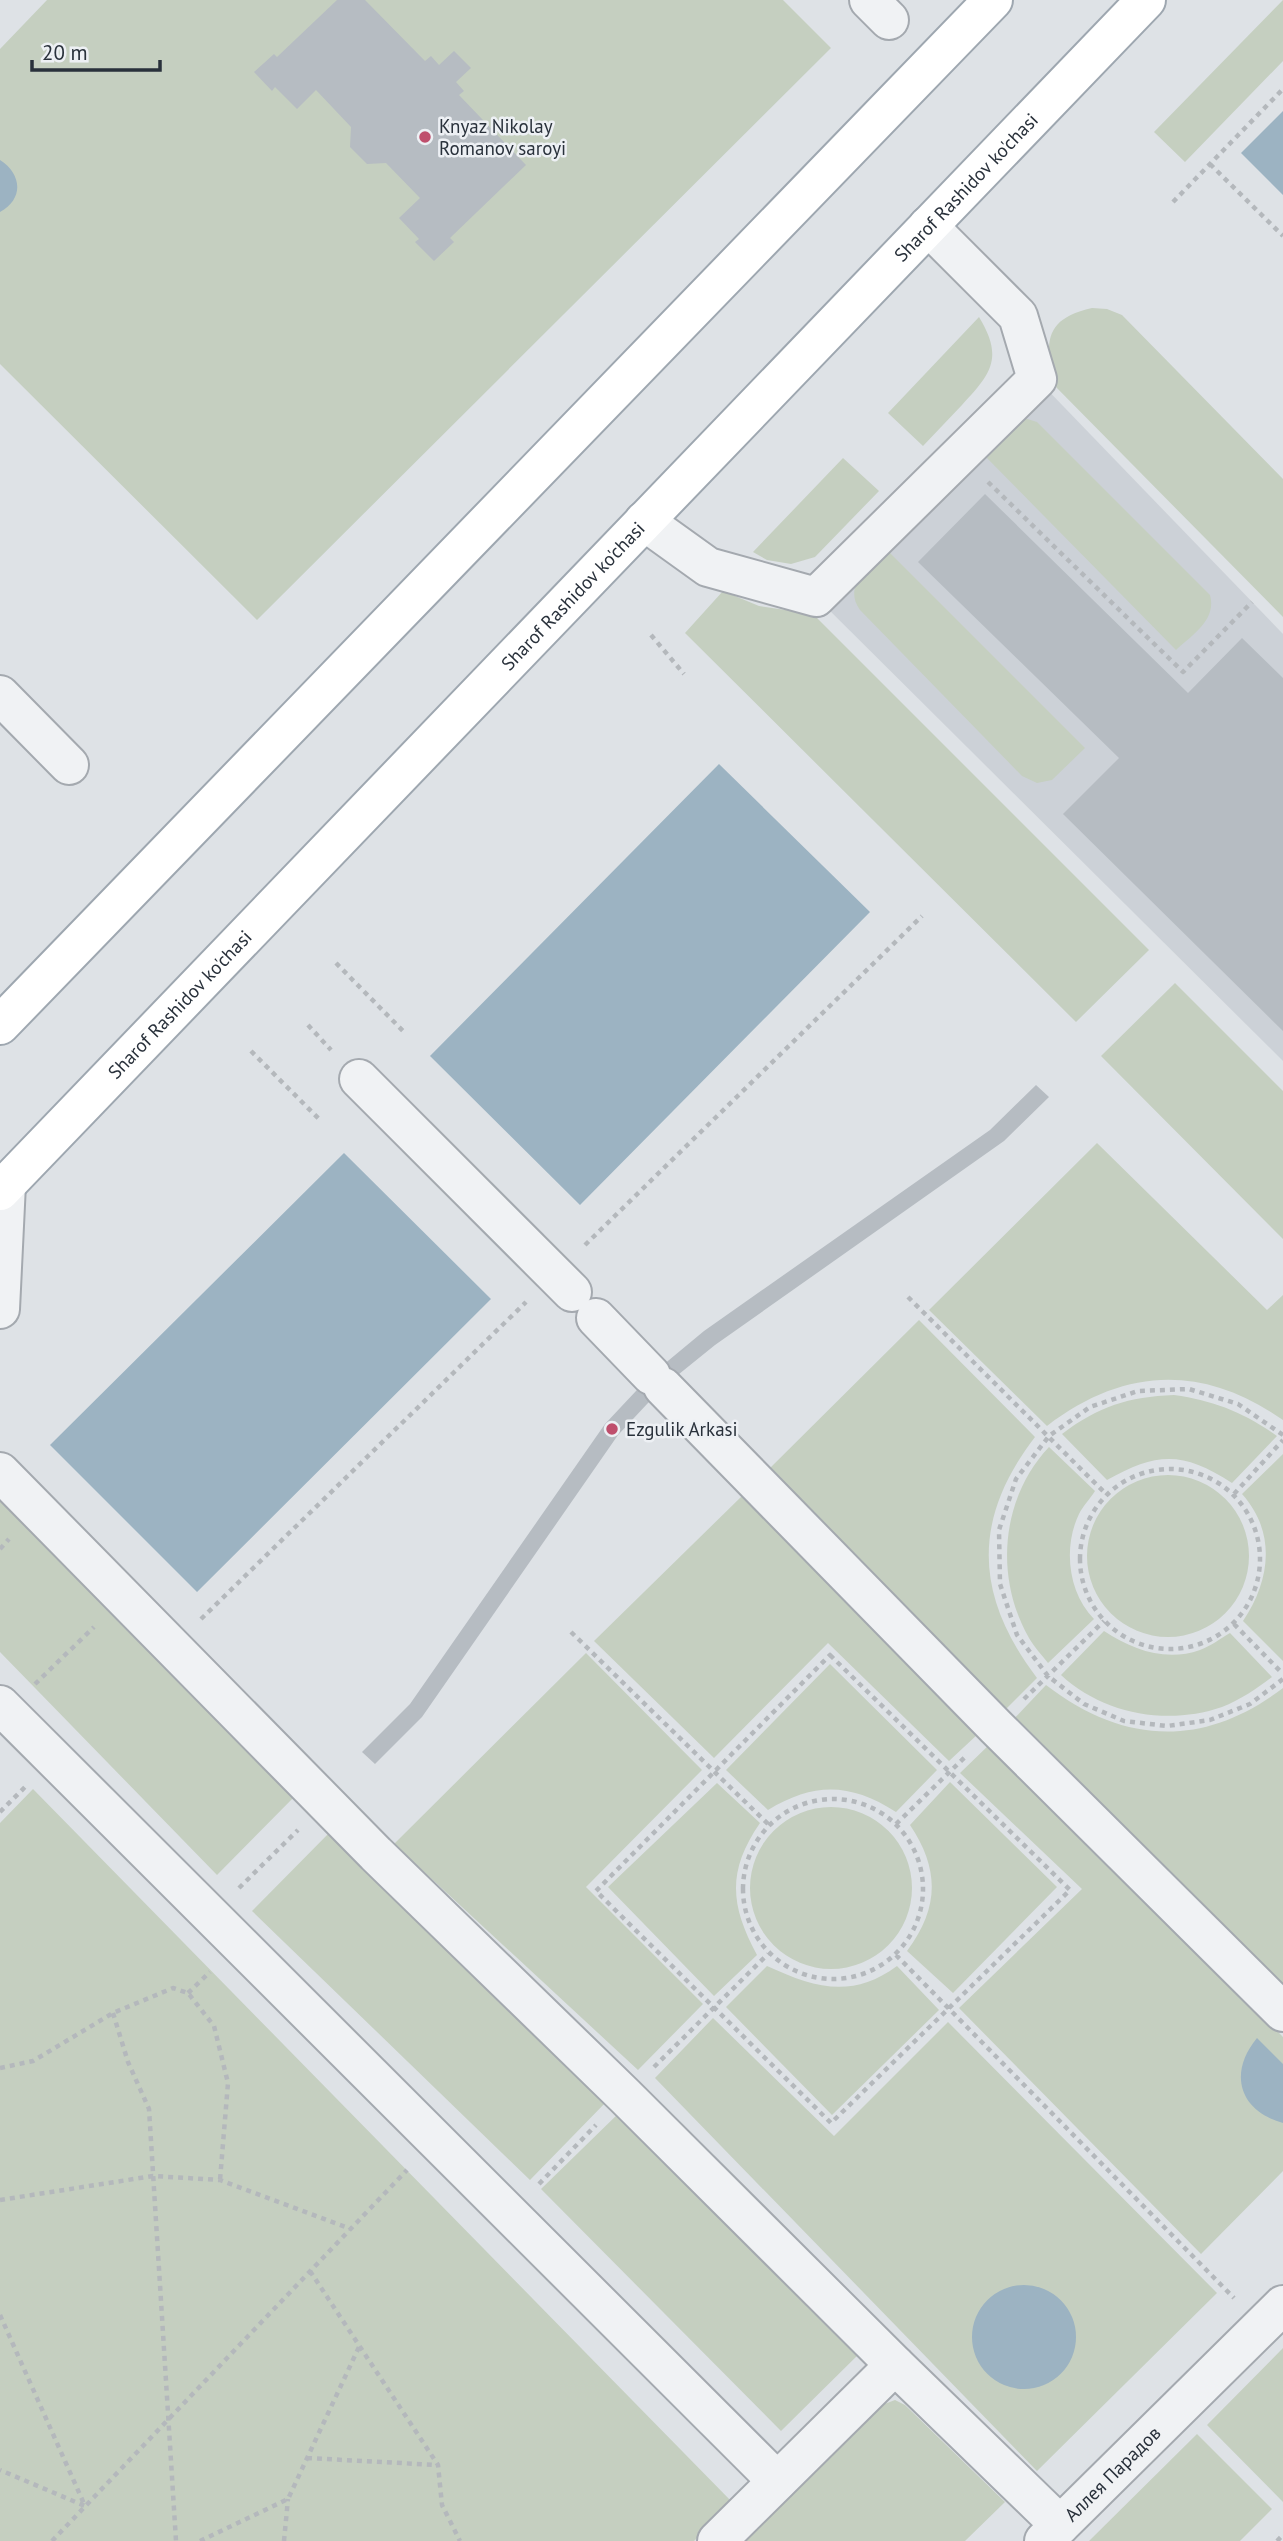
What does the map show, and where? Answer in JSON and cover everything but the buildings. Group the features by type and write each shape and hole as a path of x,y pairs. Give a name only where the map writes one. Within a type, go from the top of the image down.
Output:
{"main road":[{"path":"0,1026 993,0"},
{"name":"Sharof Rashidov ko'chasi","path":"3,1188 1146,0"}],"street":[{"path":"644,521 709,567 816,597 1037,379 1018,316 928,226"},
{"path":"0,695 69,765"},
{"path":"359,1079 996,1727 1283,2012"},
{"path":"0,1309 3,1188"},
{"path":"0,1472 326,1802 895,2365 1052,2533"},
{"path":"3,1708 777,2481"},
{"name":"Аллея Парадов","path":"1052,2533 1272,2315"},
{"path":"716,2541 895,2365"}],"path":[{"path":"1173,202 1283,89"},
{"path":"1210,164 1283,236"},
{"path":"960,455 1183,671 1252,602"},
{"path":"651,635 684,674"},
{"path":"336,963 404,1032"},
{"path":"251,1051 319,1119"},
{"path":"908,1297 1106,1494"},
{"path":"1234,1494 1283,1438 1238,1404 1189,1389 1138,1391 1090,1406 1049,1436 1016,1479 999,1530 1000,1584 1017,1635 1048,1676 1084,1704 1124,1721 1167,1726 1210,1720 1250,1704 1283,1677 1234,1624"},
{"path":"1156,1469 1184,1469 1211,1478 1234,1494 1251,1518 1260,1545 1260,1574 1251,1602 1234,1624 1210,1641 1184,1649 1156,1649 1129,1640 1104,1621 1089,1601 1080,1574 1080,1545 1088,1518 1106,1494 1128,1478 1156,1469"},
{"path":"3,1708 123,1598"},
{"path":"571,1632 769,1825"},
{"path":"830,1655 1070,1890 831,2123 713,2008 596,1891 830,1655"},
{"path":"835,1799 859,1803 881,1813 896,1824 915,1852 922,1879 921,1908 912,1934 896,1955 871,1971 845,1979 817,1978 791,1970 768,1954 752,1931 743,1903 743,1875 752,1847 769,1825 788,1810 810,1801 835,1799"},
{"path":"210,1917 326,1802"},
{"path":"510,2213 768,1954"},
{"path":"896,1955 948,2008 1272,2315"},
{"path":"0,2068 33,2060 113,2013 173,1988 188,1993 214,2026 228,2083 220,2180"},
{"path":"113,2013 128,2062 149,2109 176,2541"},
{"path":"52,2541 436,2140"},
{"path":"0,2200 153,2176 220,2180 351,2229"},
{"path":"310,2271 438,2465 442,2505 460,2541"},
{"path":"0,2315 85,2506"},
{"path":"284,2541 288,2498 360,2347"},
{"path":"307,2458 438,2465"},
{"path":"0,2470 85,2506"},
{"path":"200,2541 288,2498"},
{"path":"1277,2541 1283,2535"}],"shaded area":[{"path":"1037,379 1283,634 1283,1061 816,597"}],"green space":[{"path":"47,0 783,0 831,48 257,620 0,364 0,49"},
{"path":"1283,0 1283,61 1185,162 1154,132"},
{"path":"1092,308 1107,309 1122,315 1283,479 1283,617 1052,383 1049,344 1052,334 1065,318"},
{"path":"979,317 991,344 991,365 972,394 923,446 888,413"},
{"path":"1021,417 1037,422 1210,595 1210,612 1207,619 1196,633 1176,650 980,451"},
{"path":"843,458 879,491 815,557 791,564 767,560 753,552"},
{"path":"887,550 1085,748 1052,780 1037,783 1022,776 860,610 855,601 856,585 866,570"},
{"path":"723,591 759,606 813,614 1149,950 1076,1022 685,633"},
{"path":"1175,983 1283,1091 1283,1239 1101,1056"},
{"path":"1097,1143 1267,1310 1283,1295 1283,1420 1253,1402 1223,1389 1193,1382 1164,1380 1134,1383 1105,1392 1047,1426 929,1310"},
{"path":"919,1320 1035,1437 1014,1467 991,1527 989,1557 992,1587 1001,1617 1016,1647 1037,1678 1002,1713 765,1473"},
{"path":"1174,1395 1228,1409 1277,1436 1232,1483 1199,1465 1170,1459 1141,1464 1107,1480 1062,1434 1089,1416 1115,1405 1142,1398"},
{"path":"1049,1447 1095,1491 1079,1514 1070,1555 1078,1596 1094,1619 1048,1663 1031,1641 1018,1614 1007,1564 1012,1514 1033,1467"},
{"path":"1283,1454 1283,1661 1243,1621 1259,1590 1266,1557 1261,1525 1242,1494"},
{"path":"1168,1475 1199,1481 1225,1499 1243,1525 1249,1556 1243,1587 1225,1613 1199,1631 1168,1637 1137,1631 1111,1613 1093,1587 1087,1556 1093,1525 1111,1499 1137,1481"},
{"path":"0,1493 296,1795 217,1875 0,1652"},
{"path":"742,1496 978,1734 949,1761 828,1643 714,1758 594,1641"},
{"path":"1104,1631 1138,1649 1175,1655 1200,1650 1230,1633 1272,1677 1235,1701 1201,1713 1158,1716 1137,1713 1096,1699 1061,1675"},
{"path":"586,1653 702,1770 586,1887 703,2004 638,2070 394,1844"},
{"path":"830,1664 937,1770 896,1812 863,1796 832,1790 801,1794 768,1810 726,1770"},
{"path":"1046,1685 1075,1705 1105,1719 1134,1728 1164,1732 1194,1729 1224,1721 1253,1708 1283,1688 1283,1988 1011,1722"},
{"path":"991,1743 1283,2037 1283,2171 1201,2254 959,2008 1082,1889 960,1773"},
{"path":"950,1782 1057,1887 953,1993 907,1951 925,1920 932,1889 927,1858 910,1825"},
{"path":"717,1783 760,1823 742,1857 736,1888 741,1920 757,1955 714,1996 608,1887"},
{"path":"33,1789 733,2503 694,2541 0,2541 0,1823"},
{"path":"831,1807 862,1813 888,1831 906,1857 912,1888 906,1919 888,1945 862,1963 831,1969 800,1963 774,1945 756,1919 750,1888 756,1857 774,1831 800,1813"},
{"path":"331,1831 608,2100 530,2180 252,1911"},
{"path":"767,1966 801,1980 833,1987 864,1983 897,1966 939,2010 832,2115 726,2007"},
{"path":"713,2018 834,2136 948,2022 1217,2293 1037,2471 655,2078"},
{"path":"622,2110 862,2351 781,2431 541,2189"},
{"path":"1283,2348 1283,2502 1207,2425"},
{"path":"895,2400 905,2405 1005,2502 965,2541 745,2541 882,2405"},
{"path":"1197,2434 1272,2509 1240,2541 1089,2541"}],"water":[{"path":"1283,111 1283,195 1241,153"},
{"path":"0,160 13,172 17,186 13,200 0,212"},
{"path":"719,764 870,912 580,1205 430,1056"},
{"path":"344,1153 491,1299 197,1592 50,1445"},
{"path":"1257,2038 1283,2064 1283,2123 1256,2110 1243,2089 1243,2064"},
{"path":"1024,2285 1044,2289 1061,2300 1072,2317 1076,2337 1072,2357 1061,2374 1044,2385 1024,2389 1004,2385 987,2374 976,2357 972,2337 976,2317 987,2300 1004,2289"}],"place":[{"name":"Knyaz Nikolay Romanov saroyi","path":"425,137"},
{"name":"Ezgulik Arkasi","path":"612,1429"}]}
